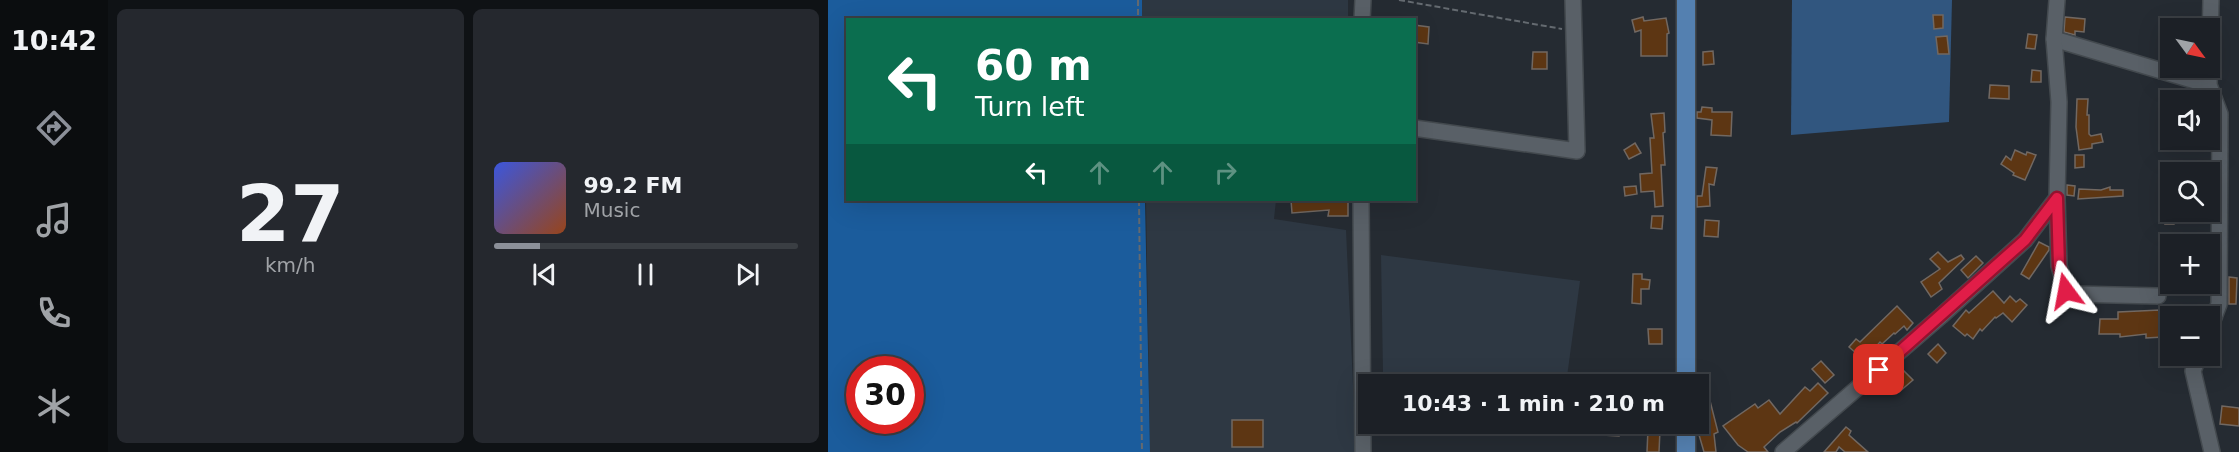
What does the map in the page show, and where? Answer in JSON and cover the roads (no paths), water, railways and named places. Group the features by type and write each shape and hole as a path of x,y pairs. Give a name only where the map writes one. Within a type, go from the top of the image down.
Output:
{"main road":[{"path":"1686,0 1686,374"},
{"path":"1686,434 1686,452"}],"street":[{"path":"1362,18 1363,0"},
{"path":"1416,128 1577,151 1573,0"},
{"path":"2057,0 2054,39 2059,102 2057,198 2059,266 2066,291 2073,294 2158,296"},
{"path":"2211,0 2209,85 2220,114 2218,306"},
{"path":"2054,39 2209,85"},
{"path":"1783,452 1933,323 2025,240 2057,198"},
{"path":"1360,201 1363,452"},
{"path":"2195,366 2193,371 2212,452"}]}
